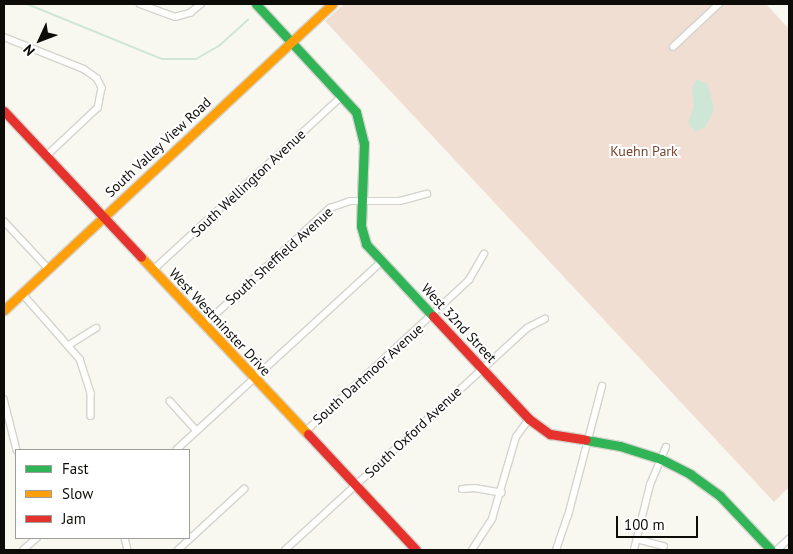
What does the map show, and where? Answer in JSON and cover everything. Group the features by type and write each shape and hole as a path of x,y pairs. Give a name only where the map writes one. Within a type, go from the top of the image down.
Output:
{"street":[{"path":"140,4 175,17 190,13 201,4"},
{"name":"West 32nd Street","path":"256,4 356,112 362,127 364,143 361,201 362,234 382,261 530,419 550,434 620,446 661,459 690,474 720,496 772,550"},
{"name":"South Valley View Road","path":"4,310 332,4"},
{"path":"672,47 718,4"},
{"path":"4,37 84,69 97,78 102,88 98,108 47,156"},
{"name":"South Wellington Avenue","path":"154,270 342,96"},
{"name":"West Westminster Drive","path":"4,112 416,550"},
{"name":"South Sheffield Avenue","path":"204,325 324,213 342,203 400,201 427,194"},
{"path":"4,222 48,268"},
{"name":"South Dartmoor Avenue","path":"305,432 469,280 484,254"},
{"path":"177,449 382,261"},
{"path":"22,293 80,359 88,379 92,402 91,416"},
{"name":"South Oxford Avenue","path":"285,550 527,328 545,319"},
{"path":"69,345 96,328"},
{"path":"556,550 602,386"},
{"path":"4,399 17,449"},
{"path":"170,401 197,431"},
{"path":"472,550 492,519 502,493 516,437 530,419"},
{"path":"634,550 650,485 666,447"},
{"path":"462,489 476,488 502,493"},
{"path":"190,539 244,489"},
{"path":"777,550 789,538"},
{"path":"23,550 36,539"},
{"path":"178,550 190,539"},
{"path":"636,539 664,546"}],"green space":[{"name":"Kuehn Park","path":"344,4 766,4 789,29 789,487 774,502 325,21"}],"shaded area":[{"path":"697,79 708,84 714,110 705,127 695,132 688,122 694,107 692,87"}],"waterway":[{"path":"27,4 162,59 196,59 220,45 248,20"}],"traffic: fast":[{"path":"256,4 356,112 364,143 361,226 366,244 433,316"},
{"path":"586,440 620,446 661,459 690,474 720,496 771,550"}],"traffic: slow":[{"path":"4,310 332,4"},
{"path":"141,257 308,434"}],"traffic: jam":[{"path":"4,111 141,257"},
{"path":"433,316 529,419 550,434 586,440"},
{"path":"308,434 416,550"}]}
